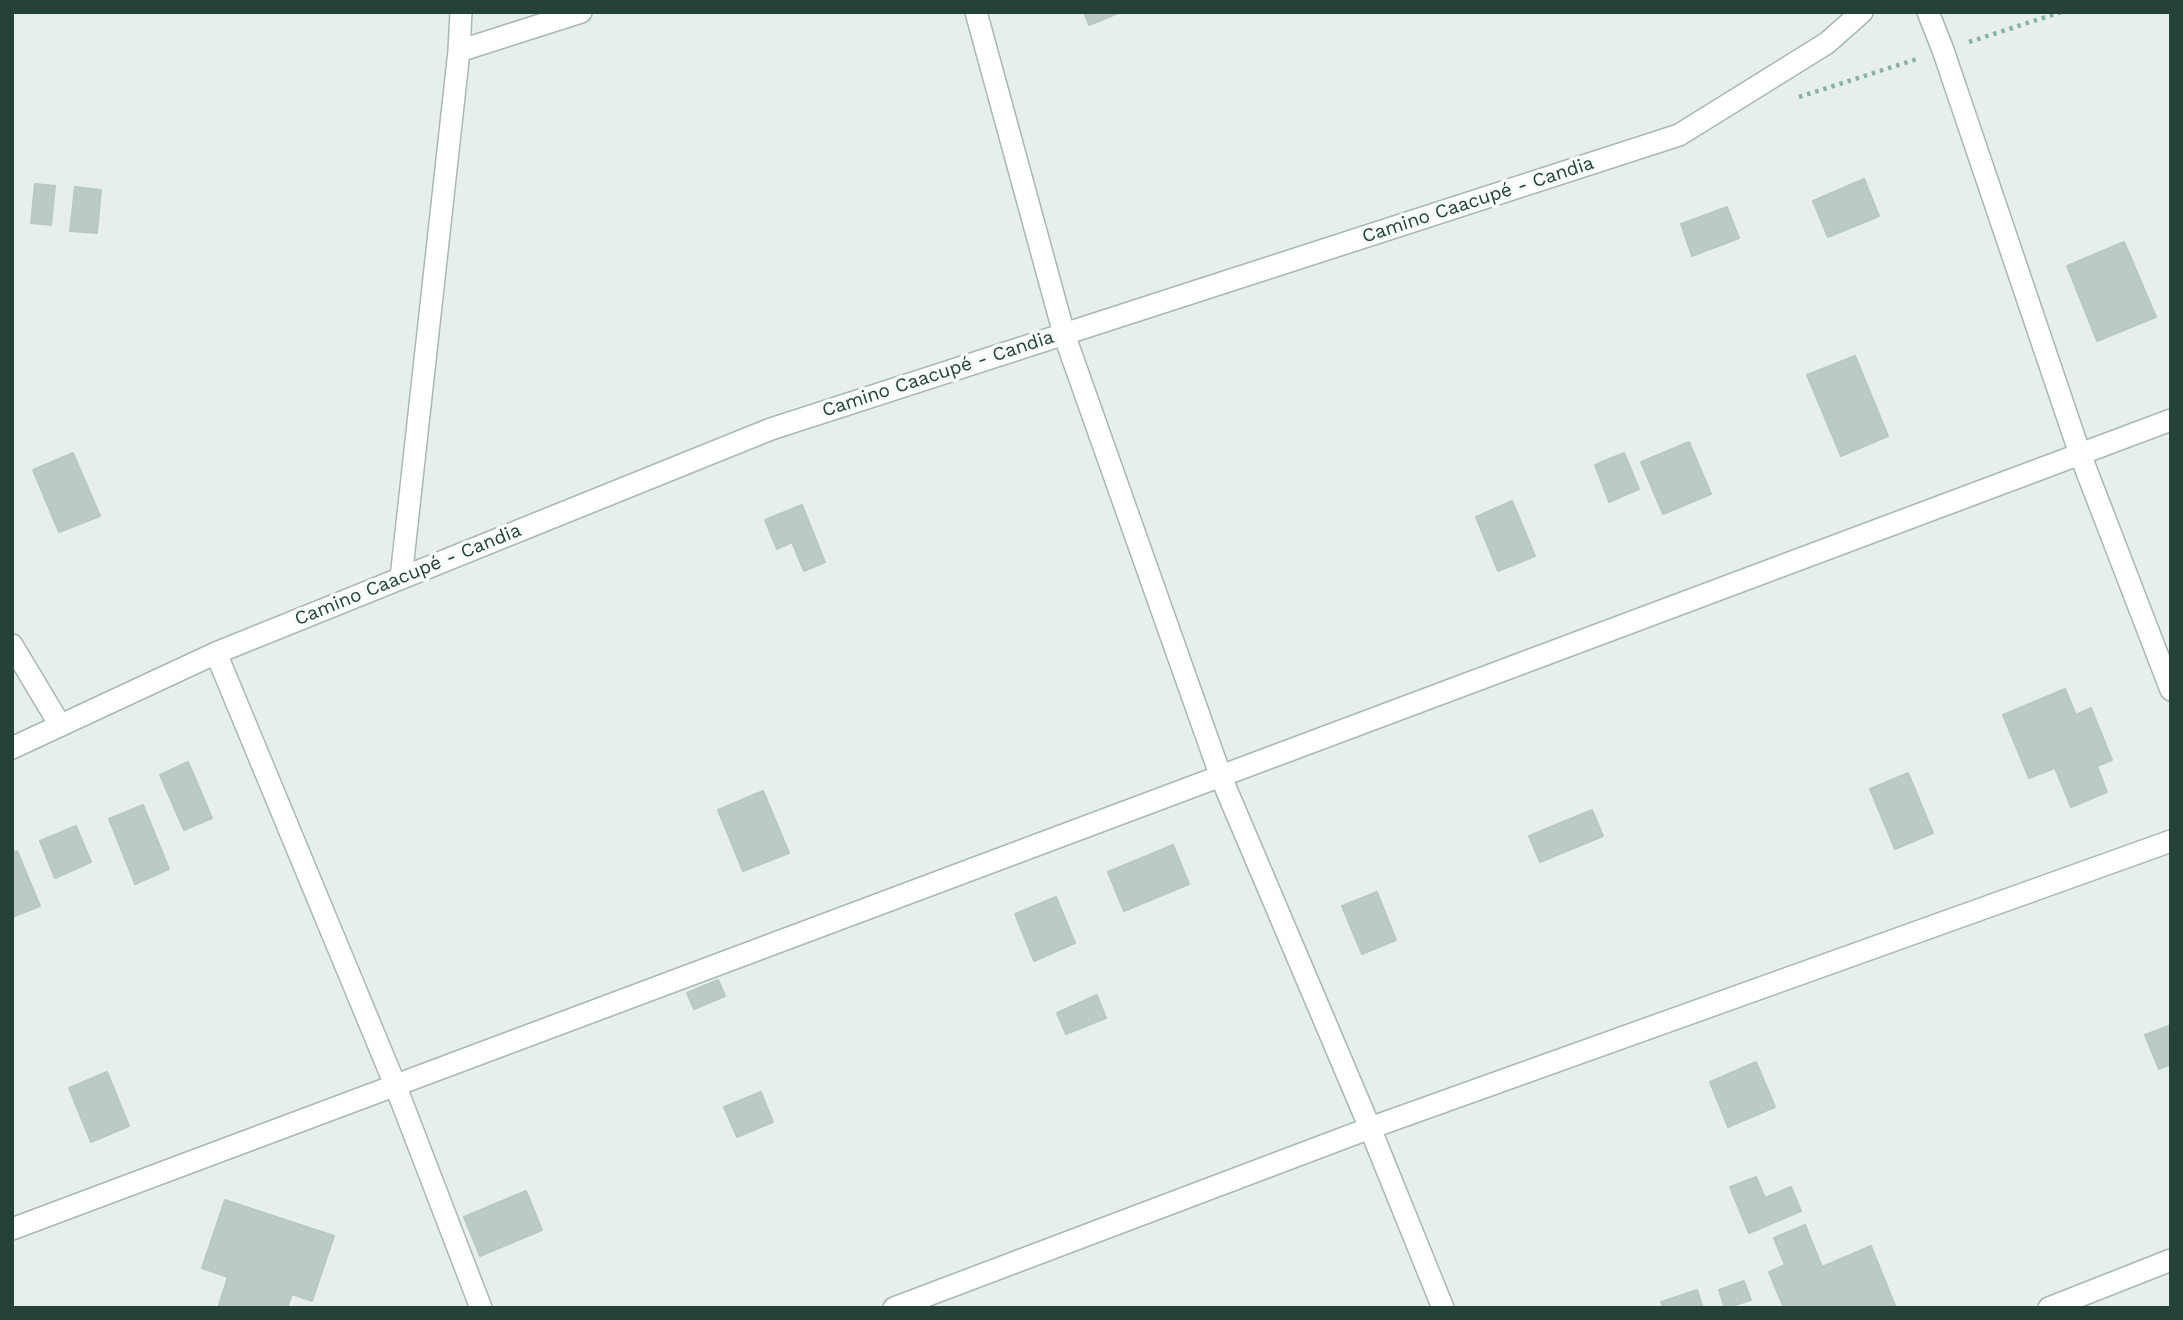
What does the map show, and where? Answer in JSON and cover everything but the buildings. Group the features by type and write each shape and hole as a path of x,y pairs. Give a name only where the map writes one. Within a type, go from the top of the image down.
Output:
{"street":[{"path":"401,578 459,51 461,12"},
{"path":"459,51 581,12"},
{"path":"976,12 1064,334 1221,777 1443,1308"},
{"name":"Camino Caacupé - Candia","path":"12,748 216,653 771,429 1679,135 1827,43 1863,12"},
{"path":"1928,12 2080,454 2171,690"},
{"path":"12,1229 2171,420"},
{"path":"12,645 61,725"},
{"path":"216,653 396,1087 481,1308"},
{"path":"894,1308 1370,1128 2171,841"},
{"path":"2049,1308 2171,1260"}],"path":[{"path":"1798,97 2061,12"}]}
